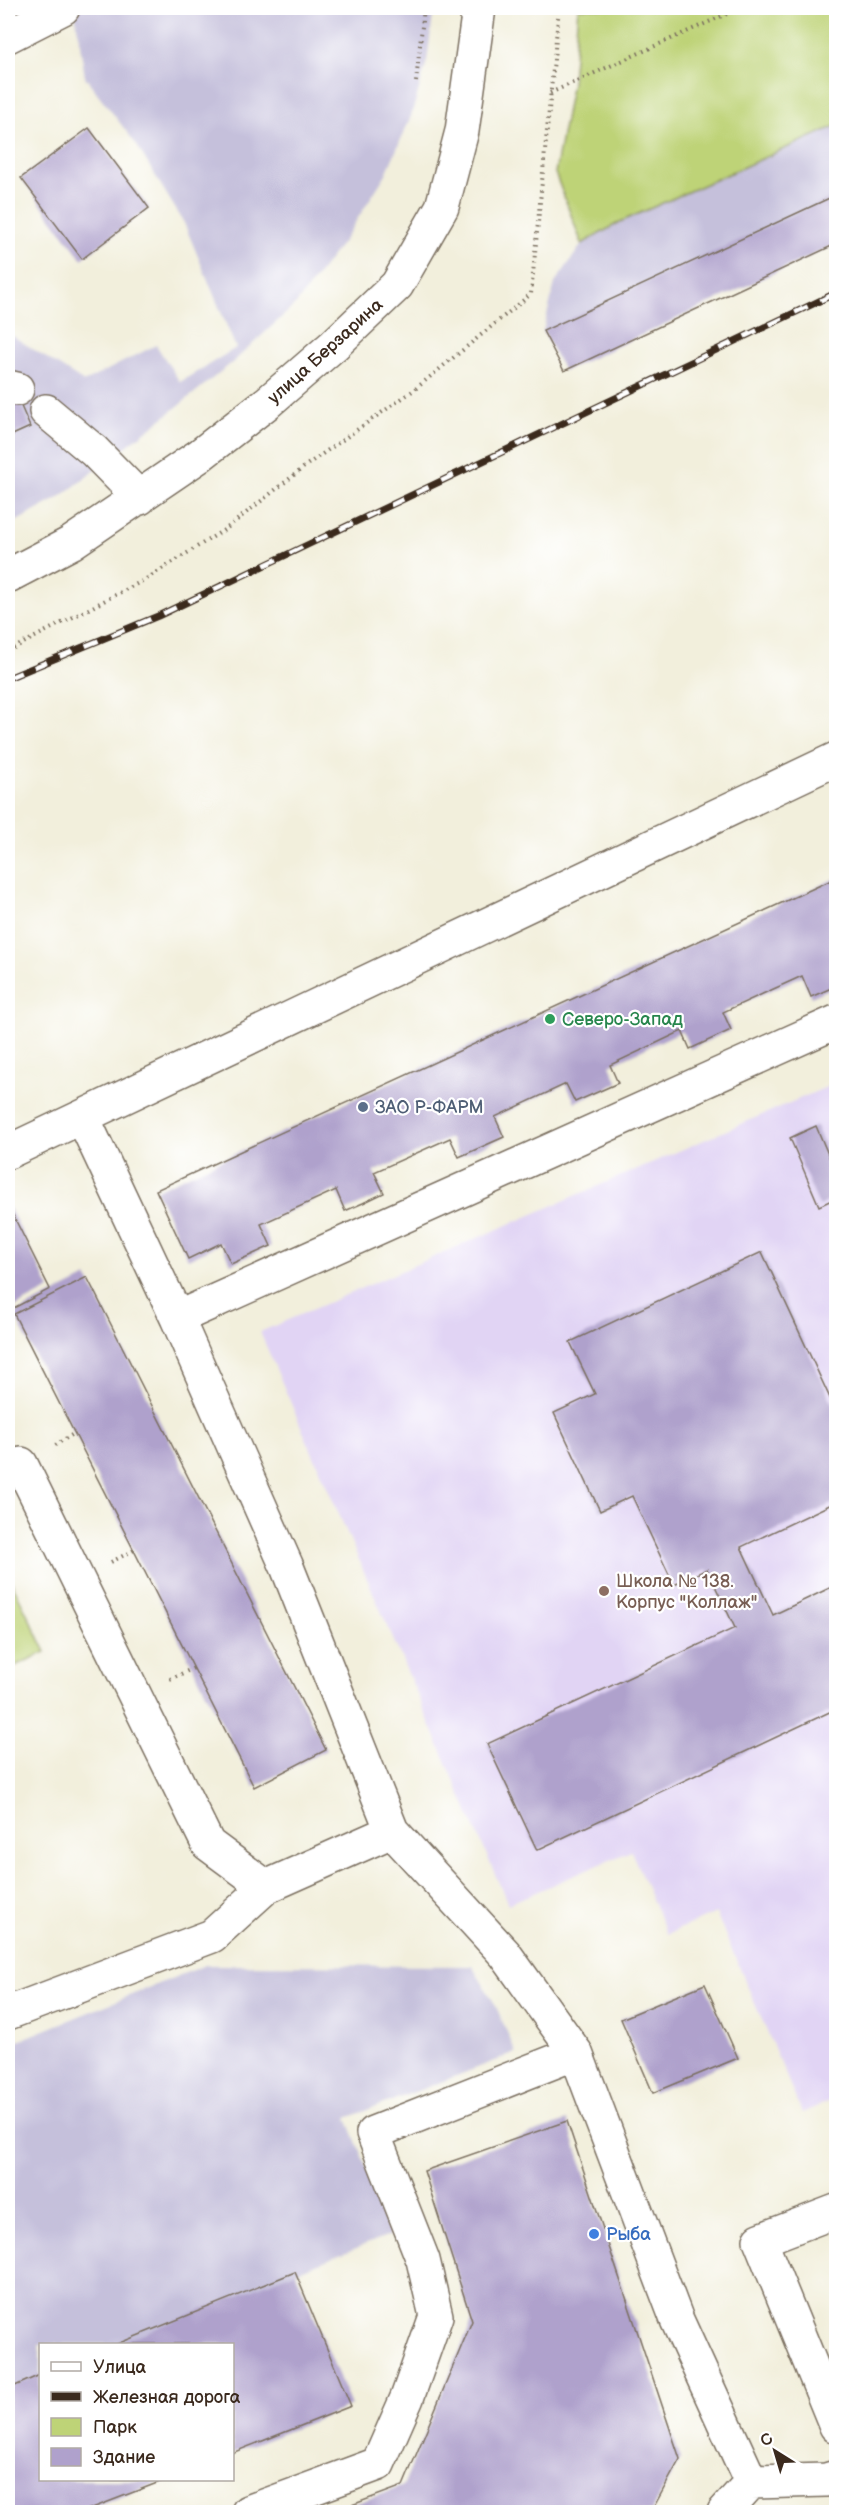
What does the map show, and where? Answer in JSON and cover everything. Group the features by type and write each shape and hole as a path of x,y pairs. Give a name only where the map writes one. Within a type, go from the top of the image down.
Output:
{"street":[{"path":"8,36 63,8"},
{"name":"улица Берзарина","path":"8,576 71,543 140,498 267,403 398,285 442,207 462,131 479,8"},
{"path":"46,411 94,451 140,498"},
{"path":"11,1142 83,1118 837,759"},
{"path":"177,1318 837,1022"},
{"path":"83,1118 177,1318 286,1568 392,1831 505,1954 576,2053 677,2320 751,2482"},
{"path":"8,1470 21,1464 208,1844 266,1887"},
{"path":"8,2013 212,1936 266,1887 392,1831"},
{"path":"248,2512 378,2464 407,2398 436,2316 423,2260 373,2133 576,2053"},
{"path":"837,2211 760,2240 837,2426"},
{"path":"751,2482 833,2488"},
{"path":"724,2512 751,2482"}],"path":[{"path":"416,82 424,8"},
{"path":"8,651 146,579 227,528 308,464 414,390 531,294 559,8"},
{"path":"550,93 740,8"}],"shaded area":[{"path":"79,8 434,8 427,61 411,116 386,174 344,240 296,304 233,362 167,415 59,498 8,526 8,333 84,382 156,345 180,382 236,348 184,223 136,144 85,77 75,12"},
{"path":"836,126 836,244 564,371 543,331 555,283 582,244 555,173 620,222"},
{"name":"Школа № 138. Корпус \"Коллаж\"","path":"836,1083 836,2098 802,2113 716,1913 667,1934 631,1851 508,1904 260,1332"},
{"path":"205,1965 472,1966 495,2004 516,2053 347,2118 392,2234 296,2272 351,2406 234,2453 234,2343 39,2343 39,2481 162,2481 82,2512 8,2512 8,2045"}],"green space":[{"path":"578,8 836,8 836,126 620,222 582,244 555,173 572,82"},
{"path":"8,1575 46,1652 8,1669"}],"building":[{"path":"89,128 149,208 82,259 21,178"},
{"path":"836,195 836,244 564,371 543,331"},
{"path":"11,383 30,427 8,437 8,385"},
{"path":"836,878 836,986 811,997 802,976 723,1012 731,1030 690,1049 682,1031 610,1065 618,1083 575,1102 566,1084 495,1117 504,1137 459,1157 450,1138 374,1172 384,1193 363,1203 345,1211 336,1190 261,1224 271,1246 231,1264 221,1243 188,1259 156,1190"},
{"path":"816,1126 836,1173 836,1198 819,1206 790,1138"},
{"path":"8,1205 50,1289 8,1311"},
{"path":"762,1252 836,1411 836,1502 741,1547 773,1615 836,1585 836,1709 537,1850 487,1744 735,1628 707,1569 674,1585 632,1496 600,1511 554,1413 595,1394 570,1342"},
{"path":"87,1277 326,1750 254,1787 14,1314"},
{"path":"705,1984 738,2058 653,2093 621,2019"},
{"path":"567,2121 680,2459 651,2512 333,2512 403,2486 472,2321 424,2171"},
{"path":"295,2272 351,2406 234,2452 234,2343 119,2343"},
{"path":"39,2375 39,2481 162,2481 82,2512 8,2512 8,2389"}],"railway":[{"path":"8,678 158,616 836,293"}],"place":[{"name":"Северо-Запад","path":"550,1019"},
{"name":"ЗАО Р-ФАРМ","path":"363,1107"},
{"name":"Школа № 138. Корпус \"Коллаж\"","path":"604,1591"},
{"name":"Рыба","path":"594,2234"}]}
